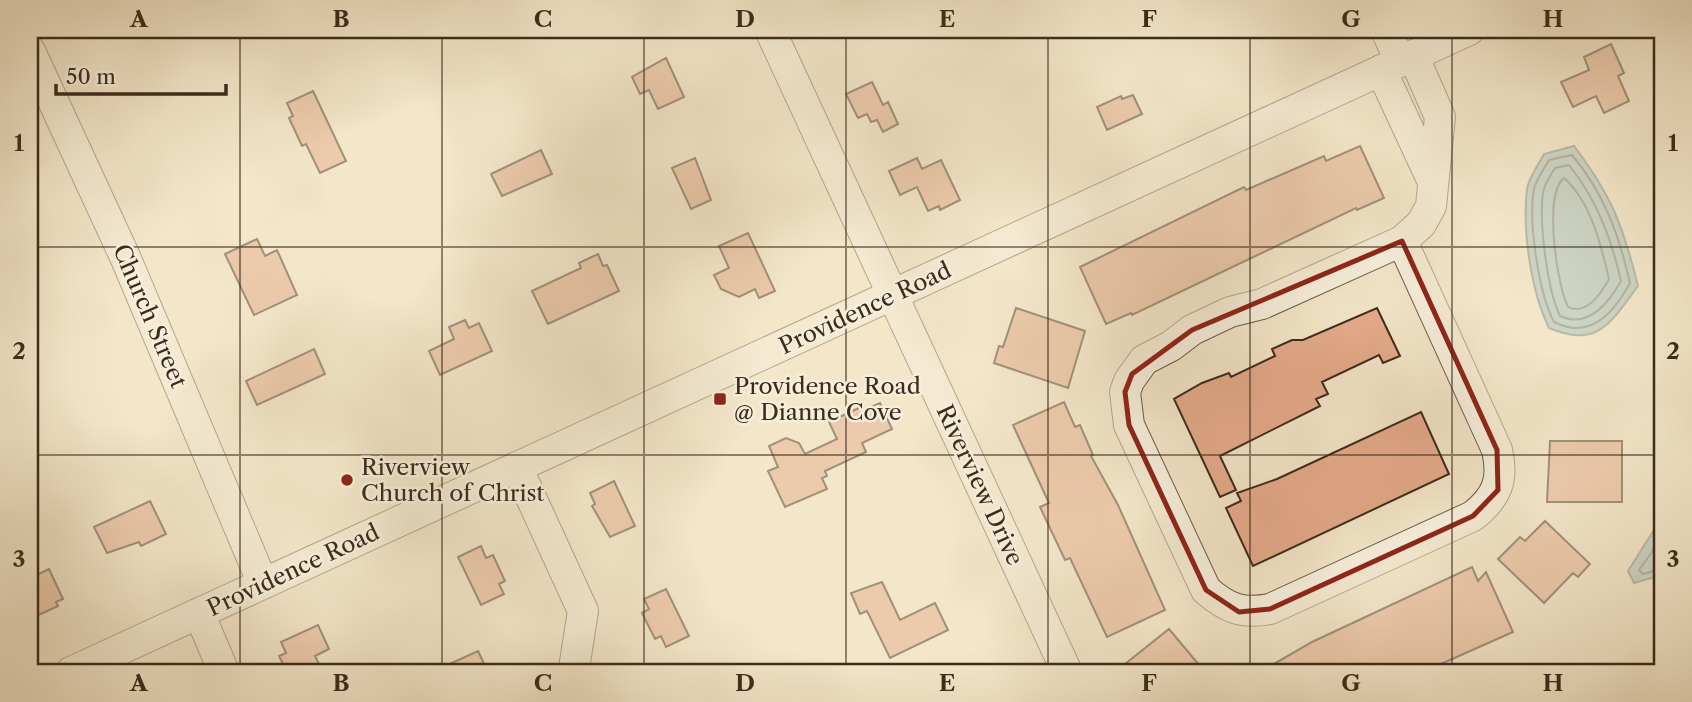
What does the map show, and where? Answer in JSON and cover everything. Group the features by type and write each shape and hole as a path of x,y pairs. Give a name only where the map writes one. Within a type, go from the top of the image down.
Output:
{"street":[{"name":"Riverview Drive","path":"770,30 1067,672"},
{"path":"1386,30 1433,182 1431,206 1421,224 1402,242 1262,304 1230,312 1192,330 1171,346 1144,360 1132,374 1125,392 1129,425 1206,590 1222,604 1239,612 1270,609 1462,521 1487,504 1498,490 1502,470 1497,450 1402,242"},
{"name":"Providence Road","path":"71,672 1469,30"},
{"name":"Church Street","path":"30,51 126,259 263,584"},
{"path":"517,467 583,611 575,662"},
{"path":"199,613 225,672"}],"highlighted area":[{"path":"1402,241 1497,450 1498,490 1473,516 1270,609 1239,612 1206,590 1129,425 1125,392 1132,374 1192,330"}],"water":[{"path":"1574,146 1615,212 1638,286 1611,321 1592,333 1580,335 1566,334 1549,328 1533,279 1526,223 1528,184 1544,154"},
{"path":"1662,486 1662,575 1634,583 1628,571 1654,530"}],"building":[{"path":"1611,44 1624,73 1618,76 1629,101 1604,113 1596,96 1573,107 1561,82 1589,70 1584,57"},
{"path":"666,58 684,97 658,109 649,90 640,94 632,77"},
{"path":"872,82 883,105 888,102 898,124 883,132 877,120 871,122 867,114 858,118 846,94"},
{"path":"313,91 346,161 320,173 306,144 302,146 289,118 293,116 287,103"},
{"path":"1133,95 1142,114 1107,130 1097,107 1121,96 1122,99"},
{"path":"1360,146 1384,198 1357,210 1356,208 1132,315 1131,313 1106,324 1080,267 1244,187 1246,190 1324,156 1326,161"},
{"path":"541,150 552,174 502,196 491,174"},
{"path":"695,158 711,200 691,209 672,168"},
{"path":"917,158 922,169 941,160 960,200 940,210 939,206 928,211 917,187 900,195 889,171"},
{"path":"748,233 775,291 759,298 755,289 739,297 721,289 714,275 729,268 719,246"},
{"path":"257,239 265,256 277,250 297,295 254,315 225,254"},
{"path":"598,254 603,266 607,265 619,291 548,324 532,291 581,268 579,263"},
{"path":"1016,308 1085,331 1068,388 994,363 999,346 1003,347"},
{"path":"1377,308 1400,356 1383,363 1379,355 1322,382 1328,394 1316,399 1320,406 1220,456 1236,490 1220,497 1174,399 1202,383 1229,373 1231,377 1275,356 1272,349 1292,340 1303,340"},
{"path":"465,320 469,328 479,323 492,351 440,375 429,351 454,339 449,327"},
{"path":"314,349 325,374 257,405 246,381"},
{"path":"1064,402 1075,427 1080,425 1093,455 1091,456 1118,505 1165,610 1107,637 1070,558 1065,560 1040,507 1049,503 1013,425"},
{"path":"880,403 892,429 862,443 866,452 825,471 827,476 822,478 827,489 785,507 768,471 778,467 769,446 786,438 799,443 805,454 837,439 829,422 863,406 864,410"},
{"path":"1421,412 1449,474 1253,566 1226,508 1241,501 1237,493 1277,479"},
{"path":"1550,441 1622,441 1622,502 1547,502"},
{"path":"614,481 635,526 610,537 592,506 595,504 590,493"},
{"path":"150,501 166,534 141,546 139,542 107,553 94,527"},
{"path":"1545,521 1590,564 1578,577 1573,573 1544,603 1498,559 1520,537 1525,541"},
{"path":"481,546 486,558 493,555 505,581 499,584 504,594 481,605 458,557"},
{"path":"1472,567 1478,581 1486,572 1513,632 1423,672 1260,672 1312,642"},
{"path":"49,569 63,599 56,602 58,606 30,619 30,578"},
{"path":"882,582 900,620 935,603 948,630 890,658 867,611 860,614 851,593"},
{"path":"666,589 689,636 666,647 661,636 655,639 642,613 649,609 644,599"},
{"path":"318,625 329,649 315,656 323,672 287,672 279,656 286,653 281,642"},
{"path":"1169,629 1205,672 1115,672"},
{"path":"478,651 488,672 432,672"}],"place":[{"name":"Providence Road @ Dianne Cove","path":"720,399"},
{"name":"Riverview Church of Christ","path":"347,480"}]}
